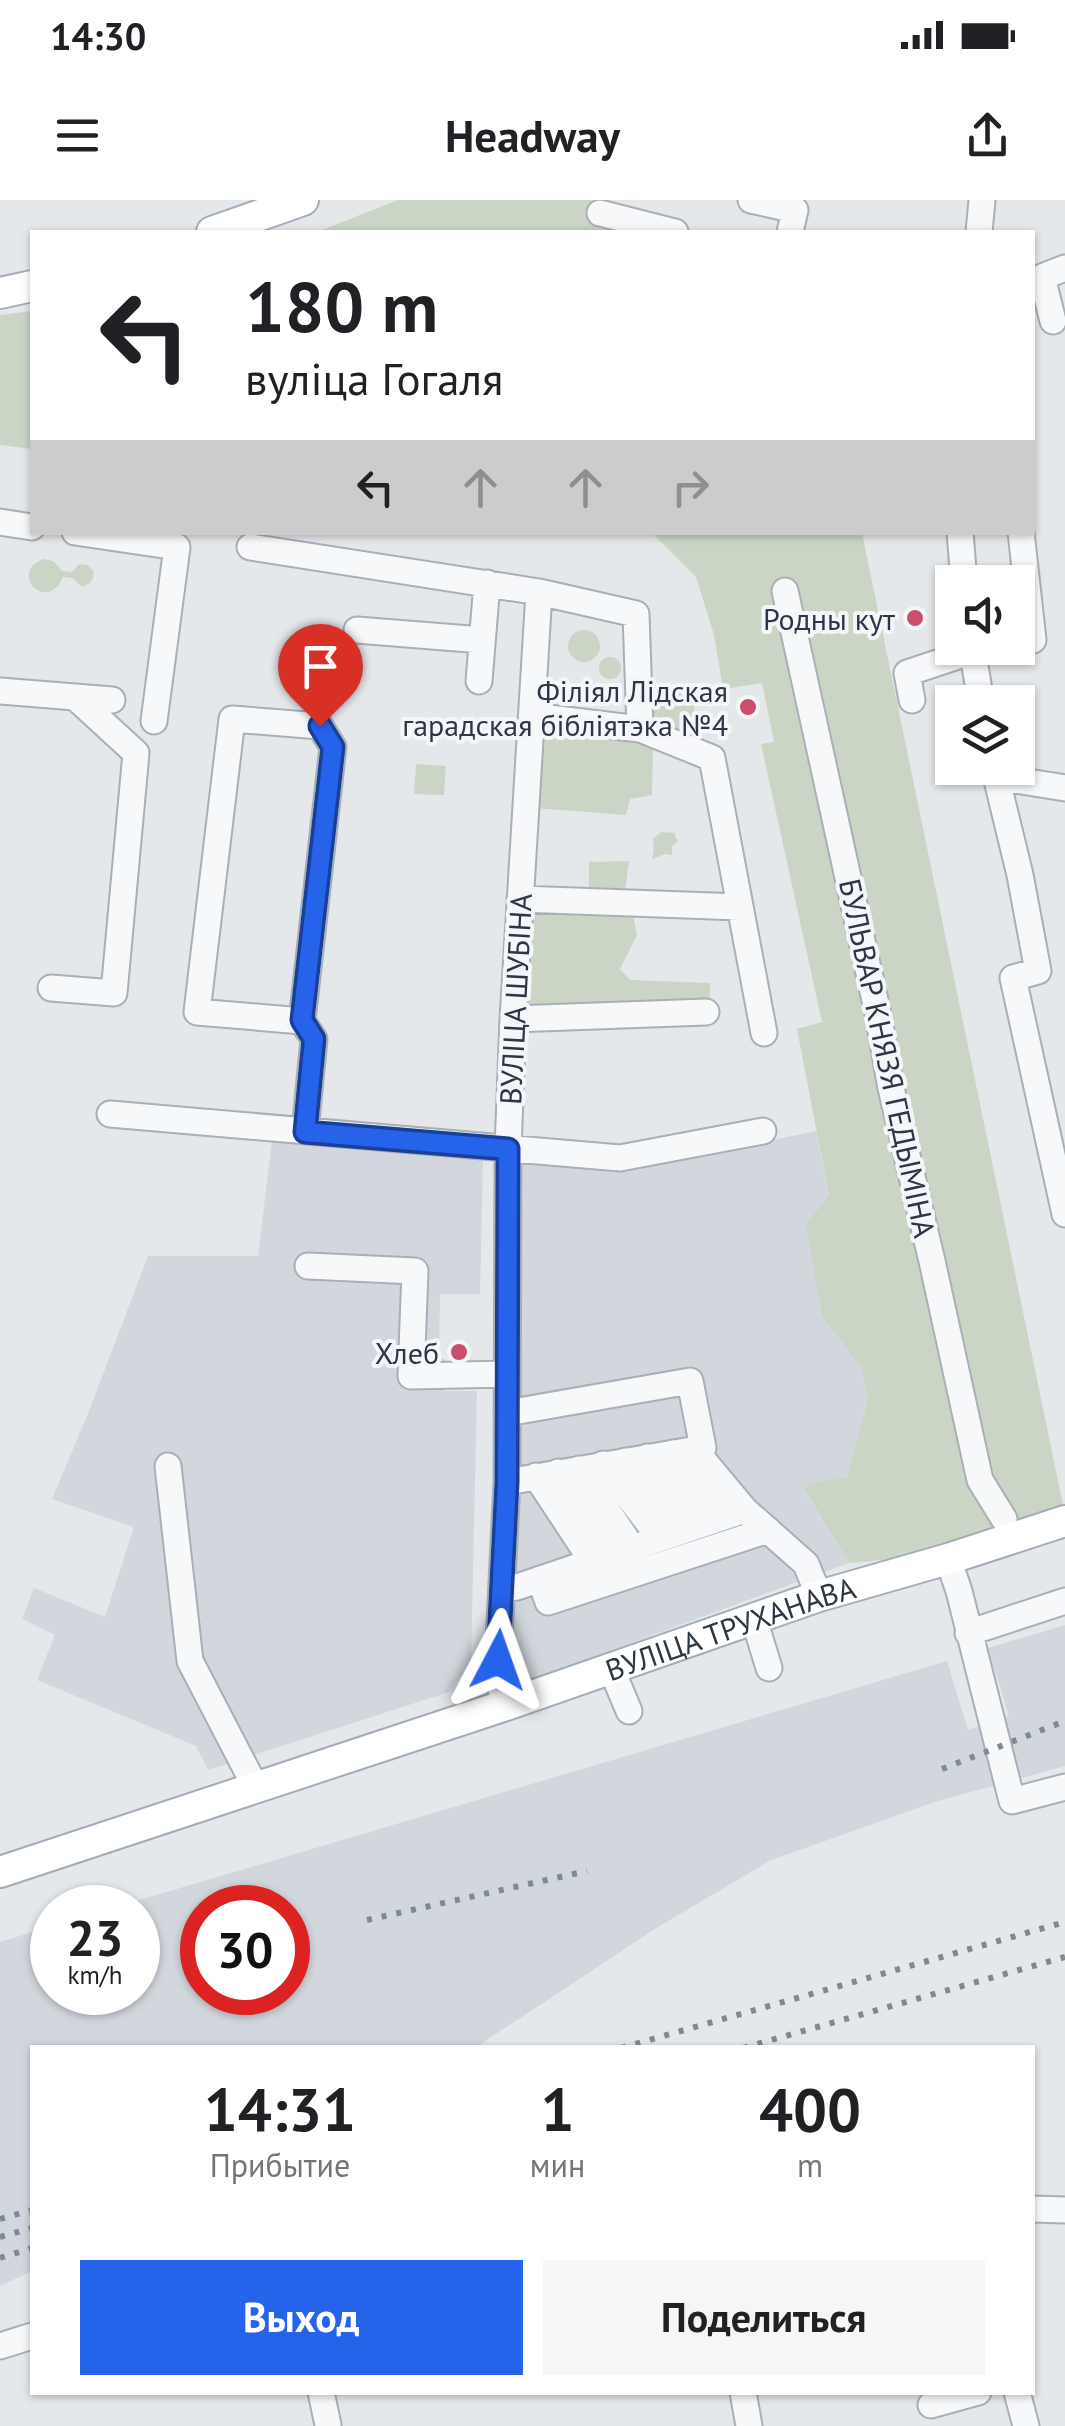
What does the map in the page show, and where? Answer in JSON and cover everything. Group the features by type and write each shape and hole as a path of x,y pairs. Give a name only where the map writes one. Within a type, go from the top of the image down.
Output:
{"main road":[{"path":"218,230 303,200"},
{"path":"0,293 30,286"},
{"name":"ВУЛІЦА ТРУХАНАВА","path":"0,1872 503,1706 819,1596 1065,1521"}],"street":[{"path":"751,200 794,210 790,230"},
{"path":"979,230 982,200"},
{"path":"600,210 667,230"},
{"path":"1050,320 1042,276 1065,268"},
{"path":"0,522 30,526"},
{"path":"96,535 178,547 154,721"},
{"path":"960,535 963,565"},
{"path":"1021,535 1025,565"},
{"path":"250,547 539,592 636,614 640,729"},
{"path":"479,681 487,583"},
{"name":"БУЛЬВАР КНЯЗЯ ГЕДЫМІНА","path":"785,591 976,1464 980,1480 1004,1519"},
{"name":"ВУЛІЦА ШУБІНА","path":"503,1706 498,1660 507,1482 508,1149 539,592"},
{"path":"356,630 482,640"},
{"path":"912,700 907,673 935,663"},
{"path":"0,691 112,700"},
{"path":"52,988 114,993 136,753 75,697"},
{"path":"532,716 640,729 712,758 764,1033"},
{"path":"302,1020 197,1012 232,719 320,726 333,747 302,1020 314,1039 305,1132"},
{"path":"1035,781 1065,788"},
{"path":"998,785 1038,971 1013,978 1065,1214"},
{"path":"520,899 740,907"},
{"path":"513,1020 706,1012"},
{"path":"110,1114 620,1158 763,1131"},
{"path":"308,1266 415,1271 411,1376 508,1374"},
{"path":"507,1413 690,1381 703,1448 507,1482"},
{"path":"614,1463 702,1524"},
{"path":"614,1463 702,1524"},
{"path":"614,1463 702,1524"},
{"path":"613,1554 614,1463"},
{"path":"613,1554 614,1463"},
{"path":"168,1466 190,1661 256,1788"},
{"path":"502,1590 702,1524 768,1530 806,1564 819,1596"},
{"path":"540,1579 548,1602 768,1530"},
{"path":"948,1559 1012,1801 1065,1787"},
{"path":"968,1632 1065,1601"},
{"path":"754,1619 768,1668"},
{"path":"611,1668 629,1711"},
{"path":"1035,2209 1065,2210"},
{"path":"0,2346 30,2337"},
{"path":"321,2395 328,2425"},
{"path":"743,2395 750,2426"},
{"path":"931,2405 967,2395"},
{"path":"1018,2395 1026,2426"}],"shaded area":[{"path":"816,1131 829,1197 807,1224 822,1316 862,1369 868,1398 847,1478 827,1479 803,1489 849,1563 522,1683 508,1666 515,1162 618,1172"},
{"path":"272,1141 483,1160 480,1294 440,1294 439,1358 445,1359 445,1391 477,1391 471,1661 449,1692 208,1770 196,1746 37,1680 55,1635 22,1619 34,1588 105,1617 134,1527 52,1499 148,1256 258,1256"},
{"path":"1065,1625 1065,1766 935,1802 771,1860 658,1927 479,2045 30,2045 30,2272 0,2286 0,1942 30,1933 30,2015 160,2015 160,1894 180,1888 180,2015 310,2015 310,1885 190,1885 947,1661 968,1730 1009,1716 988,1648"}],"green space":[{"path":"398,200 591,200 614,230 322,230"},
{"path":"30,311 30,449 0,445 0,315"},
{"path":"654,535 862,535 1064,1510 907,1558 849,1563 803,1488 827,1479 847,1478 868,1398 862,1369 822,1316 806,1224 829,1196 797,1029 822,1022 761,744 774,742 762,683 723,689 714,635 696,577"},
{"path":"44,559 53,561 62,571 72,572 79,564 88,565 93,571 92,580 81,586 72,578 63,577 56,588 40,591 34,587 29,573"},
{"path":"584,630 595,635 600,646 595,657 584,662 573,657 568,646 573,635"},
{"path":"335,641 346,646 351,657 346,668 335,673 324,668 319,657 324,646"},
{"path":"610,657 618,660 618,676 610,679 602,676 599,668 602,660"},
{"path":"692,685 696,726 679,732 651,721 650,691"},
{"path":"541,735 653,744 652,795 630,799 626,815 534,808"},
{"path":"416,764 446,766 444,795 414,794"},
{"path":"661,832 674,833 678,841 672,846 672,855 652,859 653,839"},
{"path":"629,861 624,898 589,895 589,862"},
{"path":"527,911 633,914 637,935 620,969 630,980 710,983 710,1004 522,1009"}],"railway":[{"path":"942,1769 1065,1721"},
{"path":"367,1920 587,1871"},
{"path":"632,2045 1065,1922"},
{"path":"754,2045 1065,1957"},
{"path":"0,2219 30,2211"},
{"path":"0,2237 30,2229"},
{"path":"0,2258 30,2249"}],"place":[{"name":"Родны кут","path":"915,618"},
{"name":"Філіял Лідская гарадская бібліятэка №4","path":"748,707"},
{"name":"Хлеб","path":"459,1352"}],"route":[{"path":"320,726 333,747 302,1020 314,1039 305,1132 508,1149 507,1482 498,1660"}]}
